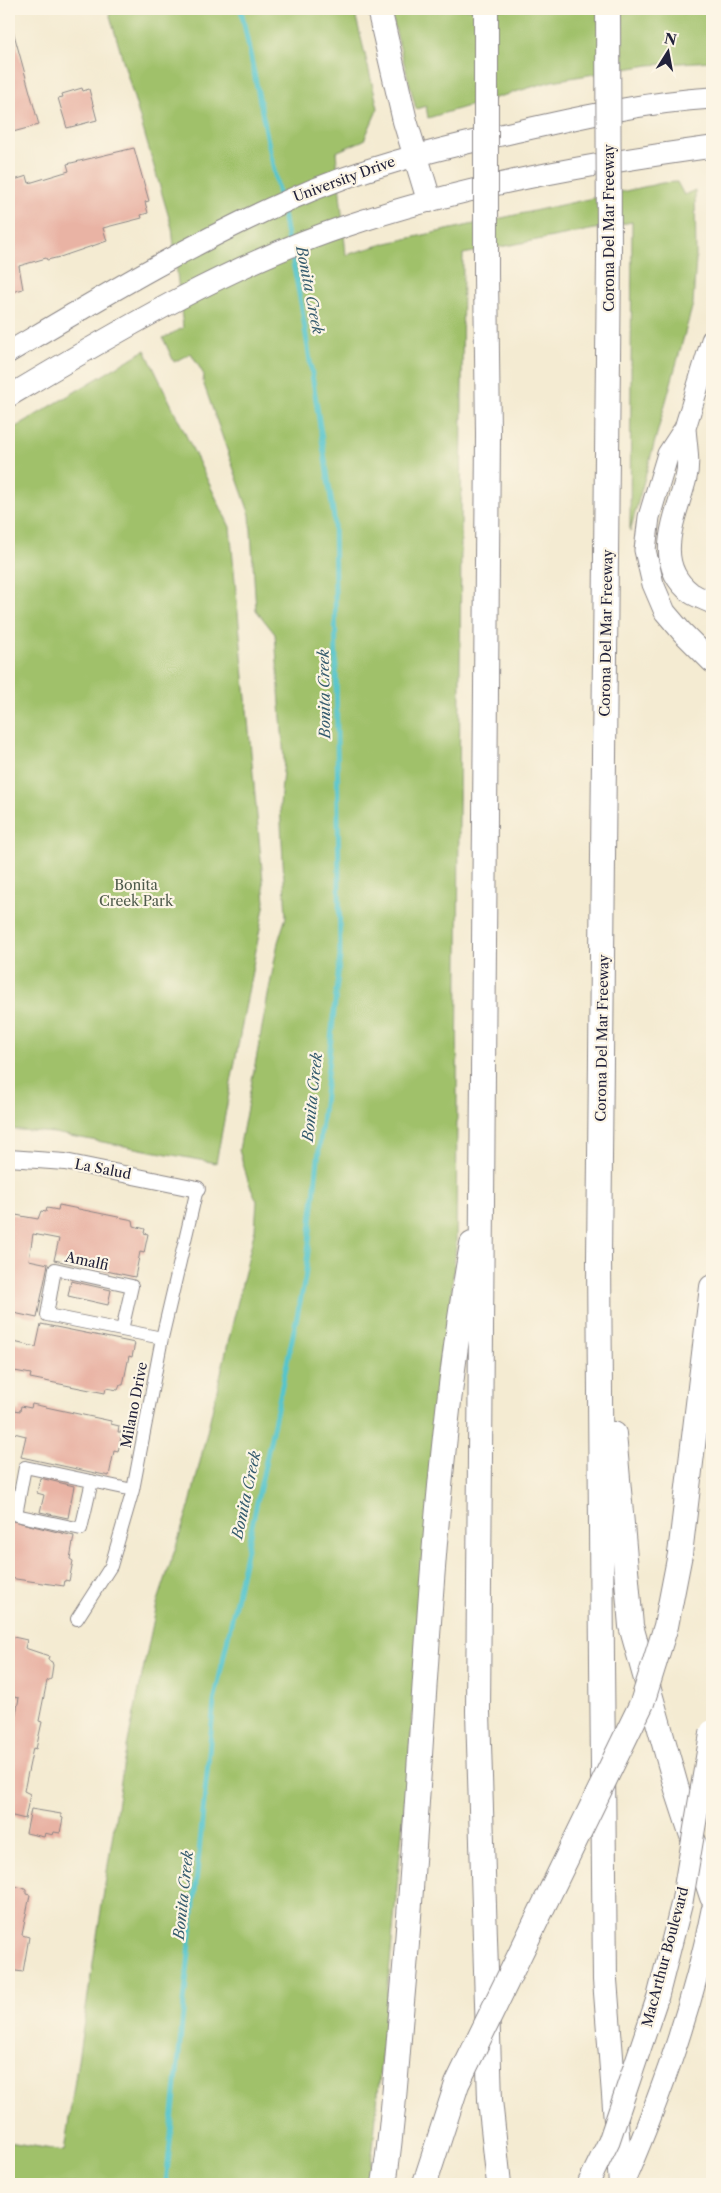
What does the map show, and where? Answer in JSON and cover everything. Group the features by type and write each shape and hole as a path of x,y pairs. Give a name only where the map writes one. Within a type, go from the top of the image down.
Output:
{"highway":[{"path":"379,9 405,122 429,200"},
{"path":"486,9 488,434 484,1176 478,1712 490,2100 499,2184"},
{"name":"Corona Del Mar Freeway","path":"599,1258 609,256 608,9"},
{"path":"384,2184 410,1910 430,1604 448,1406 463,1292 484,1176"},
{"path":"599,1258 631,1626 678,1793 712,1897"},
{"path":"599,1258 605,1980 622,2184"},
{"path":"425,2184 457,2084 642,1703 666,1626 680,1554 712,1287"}],"main road":[{"name":"University Drive","path":"9,352 175,255 291,199 338,180 416,154 558,122 664,103 712,98"},
{"path":"9,396 144,316 182,297 346,226 429,200 551,174 712,147"},
{"path":"712,340 685,428 668,454 650,517 645,550 653,584 666,612 682,632 712,662"},
{"path":"685,428 686,477 673,519 669,551 673,568 680,580 691,593 712,603"},
{"name":"MacArthur Boulevard","path":"588,2184 609,2141 658,1996 682,1902 712,1726"},
{"path":"622,2184 654,2111 688,2011 712,1910"}],"street":[{"name":"La Salud","path":"9,1158 65,1162 197,1189"},
{"name":"Milano Drive","path":"77,1619 111,1566 133,1490 162,1338 197,1189"},
{"name":"Amalfi","path":"122,1330 132,1286 55,1269 47,1315 122,1330 162,1338"},
{"path":"92,1481 81,1529 16,1515 25,1467 92,1481 133,1490"}],"green space":[{"path":"108,9 354,9 378,108 364,140 336,152 346,255 387,243 662,183 677,182 684,195 695,190 696,258 693,304 630,531 632,222 463,254 456,1246 373,2148 368,2184 9,2184 9,2142 64,2151 124,1761 157,1604 190,1504 255,1229 257,1201 248,1181 239,1150 278,942 286,917 280,805 284,760 275,634 256,610 250,515 203,382 204,375 191,353 174,362 163,338 183,328 172,228"},
{"path":"390,9 712,9 712,61 649,65 552,81 428,118 426,106 416,109"},
{"name":"Bonita Creek Park","path":"145,350 230,527 265,902 216,1163 54,1133 9,1129 9,431"}],"building":[{"path":"12,27 39,125 9,133 9,28"},
{"path":"82,88 83,91 89,89 97,120 67,128 58,98 63,97 62,94"},
{"path":"134,148 149,201 145,202 148,213 141,215 142,218 103,228 107,241 60,257 47,260 46,258 19,266 23,289 9,293 9,190 13,190 11,181 27,176 29,183 69,171 67,164"},
{"path":"59,1205 133,1220 134,1226 145,1229 144,1233 148,1234 144,1253 140,1252 135,1277 54,1260 59,1239 33,1234 29,1260 48,1264 37,1318 9,1312 10,1214 38,1219 41,1211 46,1212 47,1208 58,1210"},
{"path":"71,1281 111,1290 108,1305 68,1296"},
{"path":"41,1324 135,1343 132,1357 129,1356 123,1385 120,1385 118,1390 106,1388 105,1393 30,1378 31,1374 9,1370 9,1341 36,1347"},
{"path":"32,1404 111,1421 111,1424 119,1426 118,1432 122,1432 118,1452 114,1451 109,1476 21,1457 26,1436 10,1432 10,1425 15,1410 20,1411 21,1406 31,1408"},
{"path":"40,1478 74,1486 68,1518 40,1512 44,1495 37,1493"},
{"path":"9,1520 74,1536 70,1559 73,1561 69,1581 65,1580 64,1586 9,1578"},
{"path":"9,1636 27,1640 25,1648 49,1656 48,1660 53,1665 51,1679 47,1681 39,1721 42,1722 36,1749 33,1748 24,1791 30,1794 25,1819 9,1815 9,1749 19,1698 9,1696"},
{"path":"31,1809 61,1814 63,1818 60,1833 54,1832 53,1835 45,1833 44,1837 26,1833"},
{"path":"9,1885 23,1888 26,1890 26,1894 30,1895 22,1935 29,1937 23,1972 9,1970"}],"waterway":[{"name":"Bonita Creek","path":"241,9 280,200"},
{"name":"Bonita Creek","path":"282,208 288,242"},
{"name":"Bonita Creek","path":"166,2184 214,1702 305,1279 340,956 334,518 302,309 291,252"}]}
